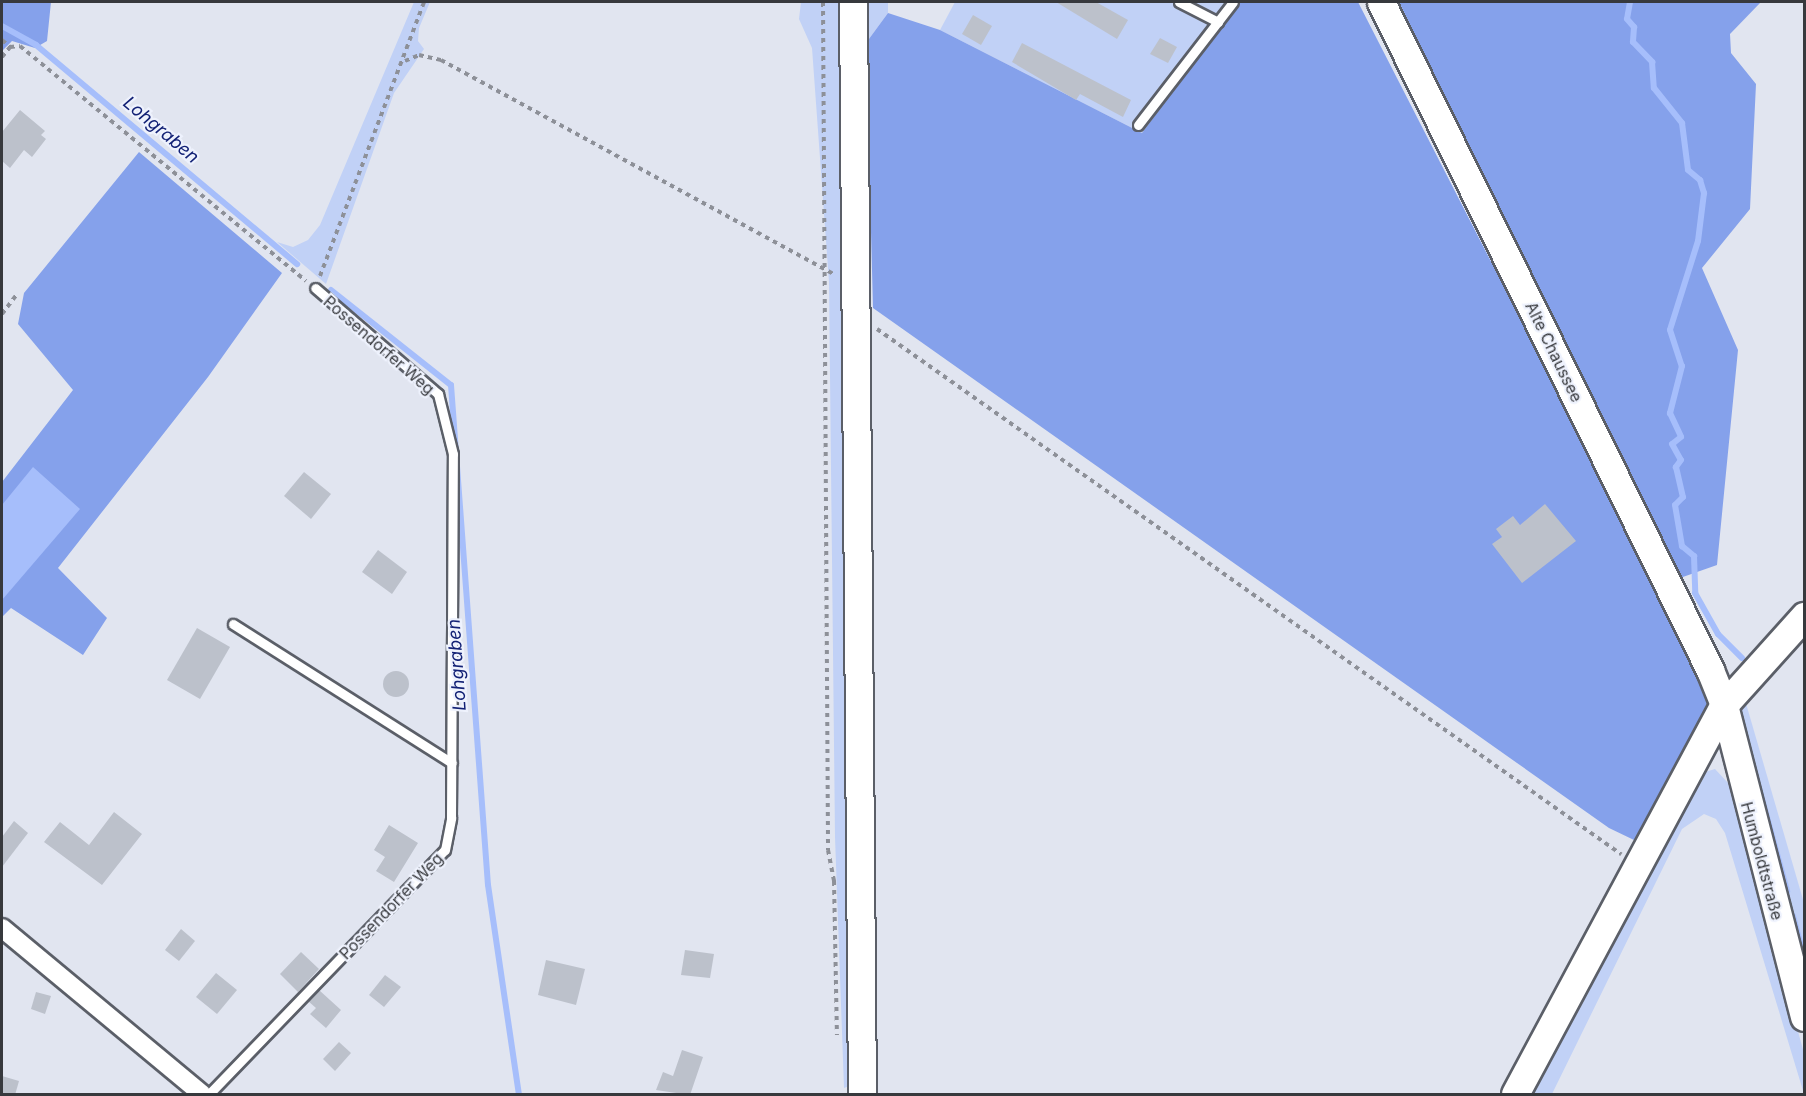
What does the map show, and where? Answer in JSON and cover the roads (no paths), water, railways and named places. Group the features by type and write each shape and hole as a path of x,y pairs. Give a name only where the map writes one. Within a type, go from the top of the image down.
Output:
{"street":[{"path":"853,2 862,1095"},
{"name":"Alte Chaussee","path":"1381,2 1693,632 1724,705"},
{"path":"1515,1095 1636,865 1724,705 1804,616"},
{"name":"Humboldtstraße","path":"1724,705 1804,1017"},
{"path":"2,928 202,1095"}],"lane":[{"path":"1179,2 1218,22"},
{"path":"1138,124 1233,2"},
{"name":"Possendorfer Weg","path":"209,1095 445,850 453,763 453,454 438,394 315,288"},
{"path":"233,624 453,763"}],"waterway":[{"path":"1630,2 1627,19 1634,27 1633,42 1652,62 1654,88 1682,123 1688,170 1700,180 1704,193 1698,241 1670,330 1682,366 1670,413 1681,437 1672,444 1681,460 1676,467 1683,497 1675,505 1682,546 1694,556 1695,593 1718,634 1742,658"},
{"name":"Lohgraben","path":"2,26 36,45 297,264"},
{"name":"Lohgraben","path":"331,290 451,385 488,885 519,1094"},
{"path":"1745,737 1787,891"},
{"path":"1793,916 1804,957"}]}
